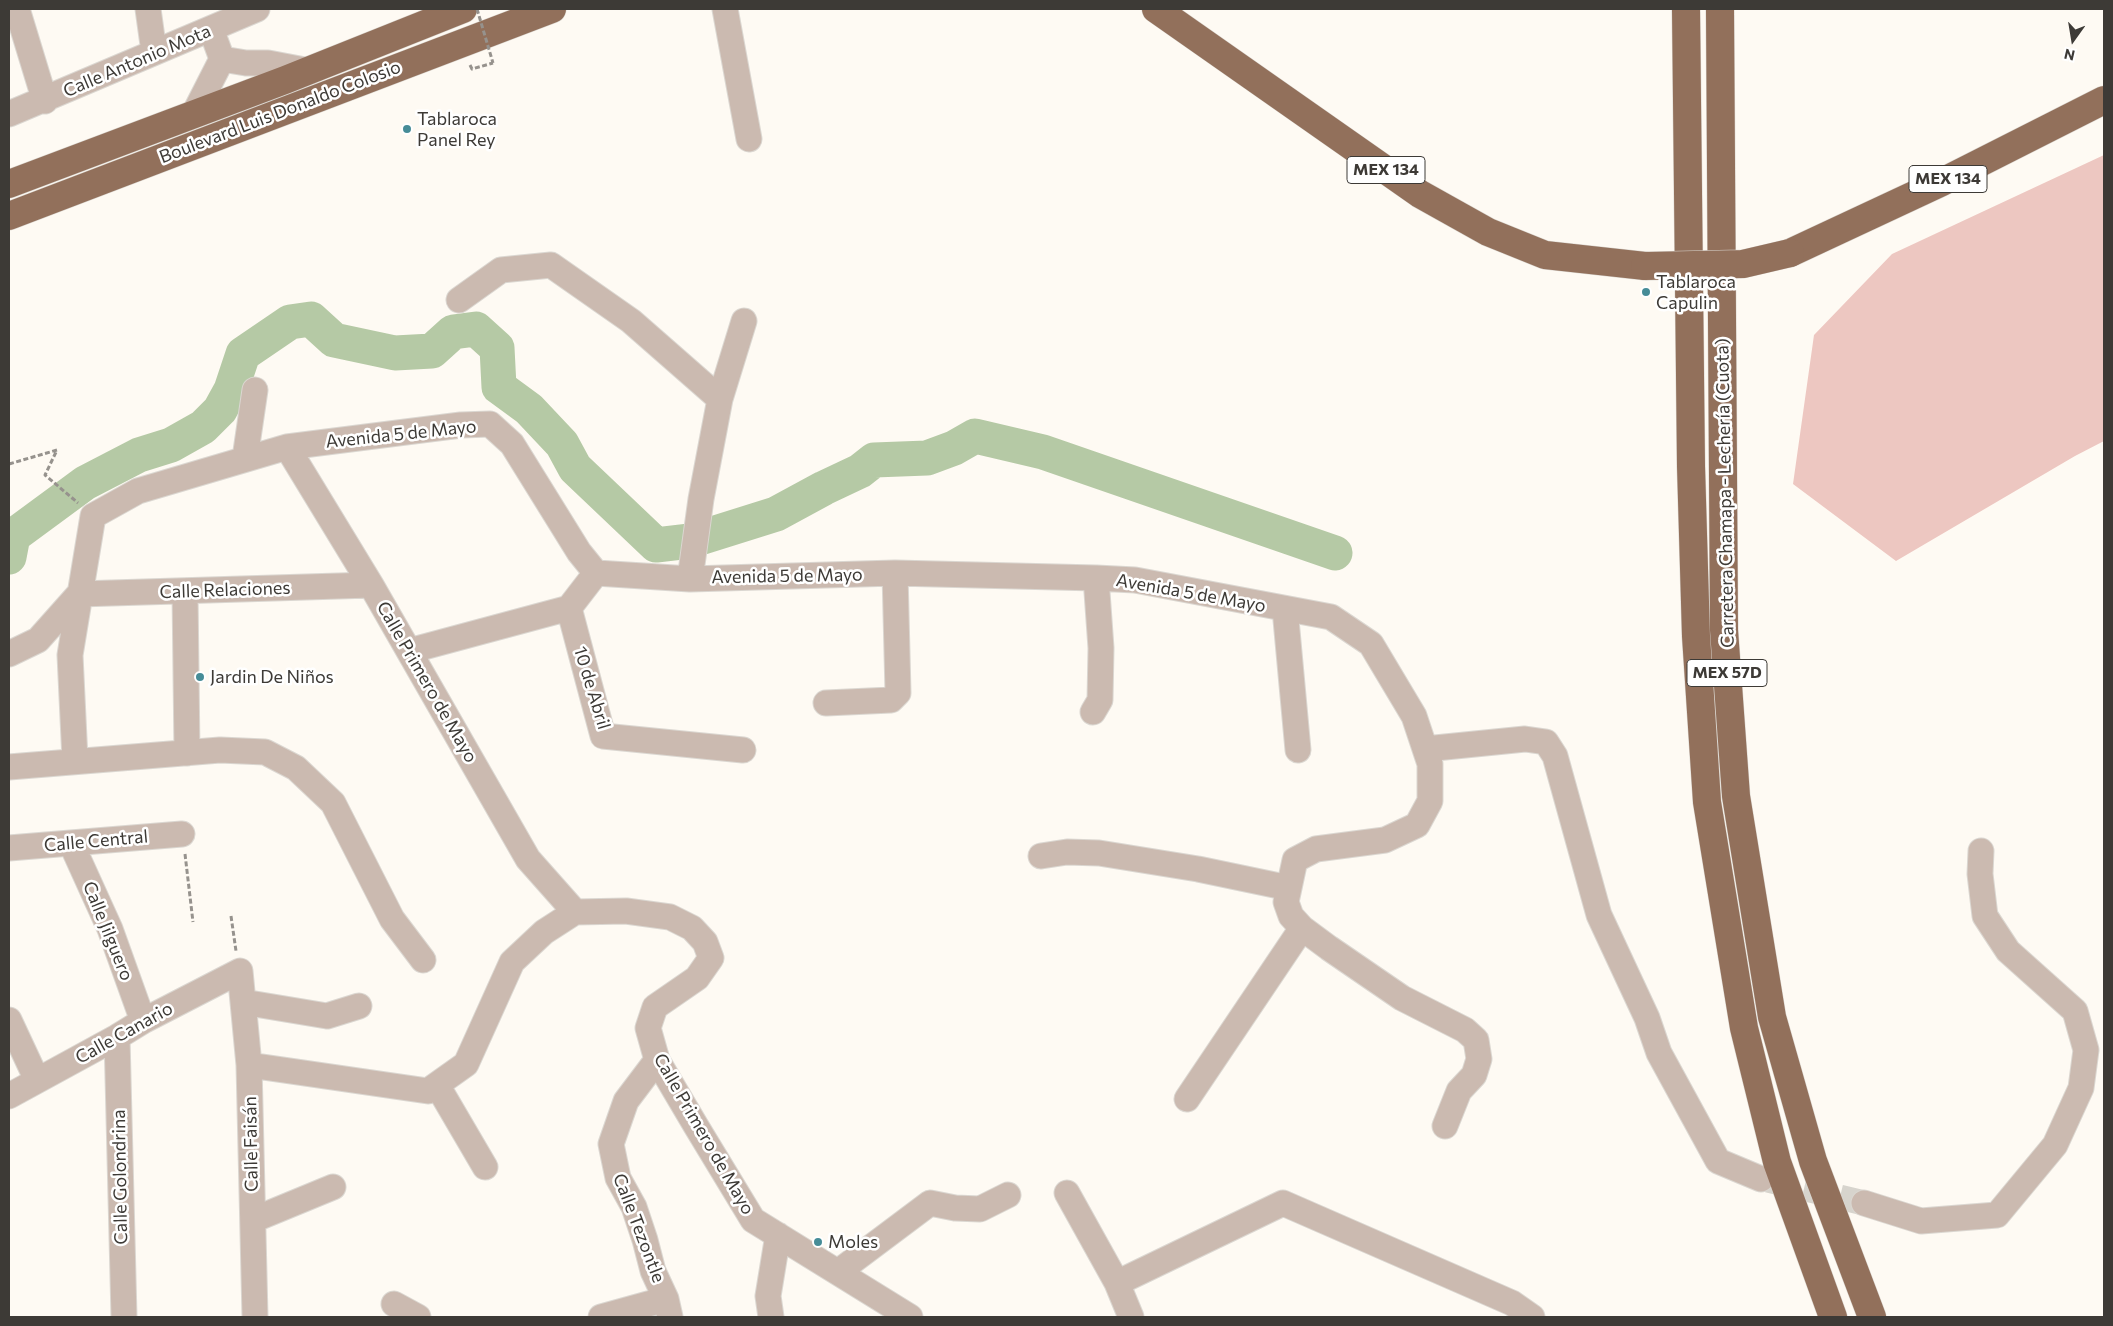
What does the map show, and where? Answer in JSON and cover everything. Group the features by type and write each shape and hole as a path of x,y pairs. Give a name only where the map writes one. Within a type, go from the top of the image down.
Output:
{"highway":[{"name":"Boulevard Luis Donaldo Colosio","path":"9,184 310,70 464,9"},
{"name":"Boulevard Luis Donaldo Colosio","path":"9,216 552,9"},
{"name":"MEX 134","path":"1156,9 1420,194 1488,232 1545,255 1604,263 1644,266 1743,264 1790,253 1942,182 2104,100"},
{"name":"Carretera Chamapa - Lechería (Cuota)","path":"1686,9 1691,466 1696,636 1707,802 1744,1028 1777,1162 1832,1317"},
{"name":"Carretera Chamapa - Lechería (Cuota)","path":"1720,9 1724,630 1736,796 1772,1017 1813,1161 1872,1317"}],"street":[{"name":"Calle Antonio Mota","path":"17,9 45,100"},
{"path":"148,9 154,52"},
{"name":"Calle Antonio Mota","path":"9,114 257,9"},
{"path":"725,9 750,139"},
{"path":"195,112 222,58 211,29"},
{"path":"222,58 246,63 268,63 310,70"},
{"path":"460,300 501,270 551,265 631,321 720,399"},
{"path":"690,578 720,399 744,321"},
{"path":"245,458 255,390"},
{"name":"Avenida 5 de Mayo","path":"79,594 92,516 138,491 286,447 490,424 512,444 579,552 596,574 690,578 895,573 1135,580 1331,617 1372,644 1414,716 1430,764 1430,801 1417,825 1385,840 1316,849 1295,860 1286,902 1291,916 1302,928 1402,998 1465,1030 1476,1040 1479,1059 1474,1075 1459,1091 1445,1126"},
{"name":"Calle Primero de Mayo","path":"286,447 371,584 528,859 575,912 626,911 670,917 692,928 705,942 711,958 696,978 655,1007 648,1028 657,1060 753,1220 910,1317"},
{"path":"826,703 891,700 898,693 895,573"},
{"path":"409,651 569,608 596,574"},
{"path":"1093,712 1100,700 1101,648 1096,578"},
{"name":"Calle Relaciones","path":"79,594 186,592 371,584"},
{"path":"186,592 188,753"},
{"path":"9,654 38,640 79,594"},
{"path":"75,760 70,655 79,594"},
{"name":"10 de Abril","path":"569,608 603,736 743,750"},
{"path":"1284,609 1298,750"},
{"path":"1425,749 1525,739 1546,742 1555,756 1599,915 1647,1018 1660,1054 1718,1161 1761,1179"},
{"path":"9,766 220,750 265,752 296,768 333,803 392,920 423,960"},
{"name":"Calle Central","path":"9,848 182,834"},
{"name":"Calle Jilguero","path":"71,843 110,930 143,1021"},
{"path":"1864,1203 1921,1221 1997,1214 2055,1145 2081,1088 2086,1050 2076,1010 2008,951 1986,916 1980,874 1981,851"},
{"path":"1041,856 1067,852 1098,853 1198,869 1289,888"},
{"path":"249,1065 428,1090 466,1064 512,962 544,932 575,912"},
{"path":"1187,1099 1302,928"},
{"name":"Calle Canario","path":"9,1096 143,1021 240,972"},
{"name":"Calle Faisán","path":"240,972 249,1065 255,1317"},
{"path":"243,1002 327,1016 359,1006"},
{"path":"9,1020 37,1080"},
{"name":"Calle Golondrina","path":"117,1037 124,1317"},
{"name":"Calle Tezontle","path":"657,1060 626,1101 611,1144 618,1178 634,1207 646,1240 653,1271 668,1308"},
{"path":"437,1085 485,1167"},
{"path":"253,1220 333,1187"},
{"path":"1068,1193 1117,1283 1131,1317"},
{"path":"838,1272 930,1203 955,1208 980,1209 1008,1195"},
{"path":"1117,1283 1283,1203 1512,1303 1532,1317"},
{"path":"771,1317 768,1296 778,1235"},
{"path":"394,1304 418,1317"},
{"path":"601,1317 668,1308"}],"path":[{"path":"477,9 493,63"},
{"path":"9,464 57,450 45,475 80,504"},
{"path":"182,834 193,922"},
{"path":"231,916 240,972"}],"shaded area":[{"path":"2104,155 2104,441 1896,561 1793,484 1814,335 1892,254"}],"waterway":[{"path":"9,557 13,536 85,483 139,455 171,445 203,427 220,410 231,390 243,354 290,322 311,319 334,340 395,353 432,351 453,332 476,329 497,348 499,387 529,409 562,444 575,468 656,545 690,541 776,514 860,471 874,460 927,458 954,448 975,436 1043,452 1335,553"}],"tunnel":[{"path":"1768,1180 1864,1203"}],"place":[{"name":"Tablaroca Panel Rey","path":"407,129"},
{"name":"Tablaroca Capulin","path":"1646,292"},
{"name":"Jardin De Niños","path":"200,677"},
{"name":"Moles","path":"818,1242"}]}
